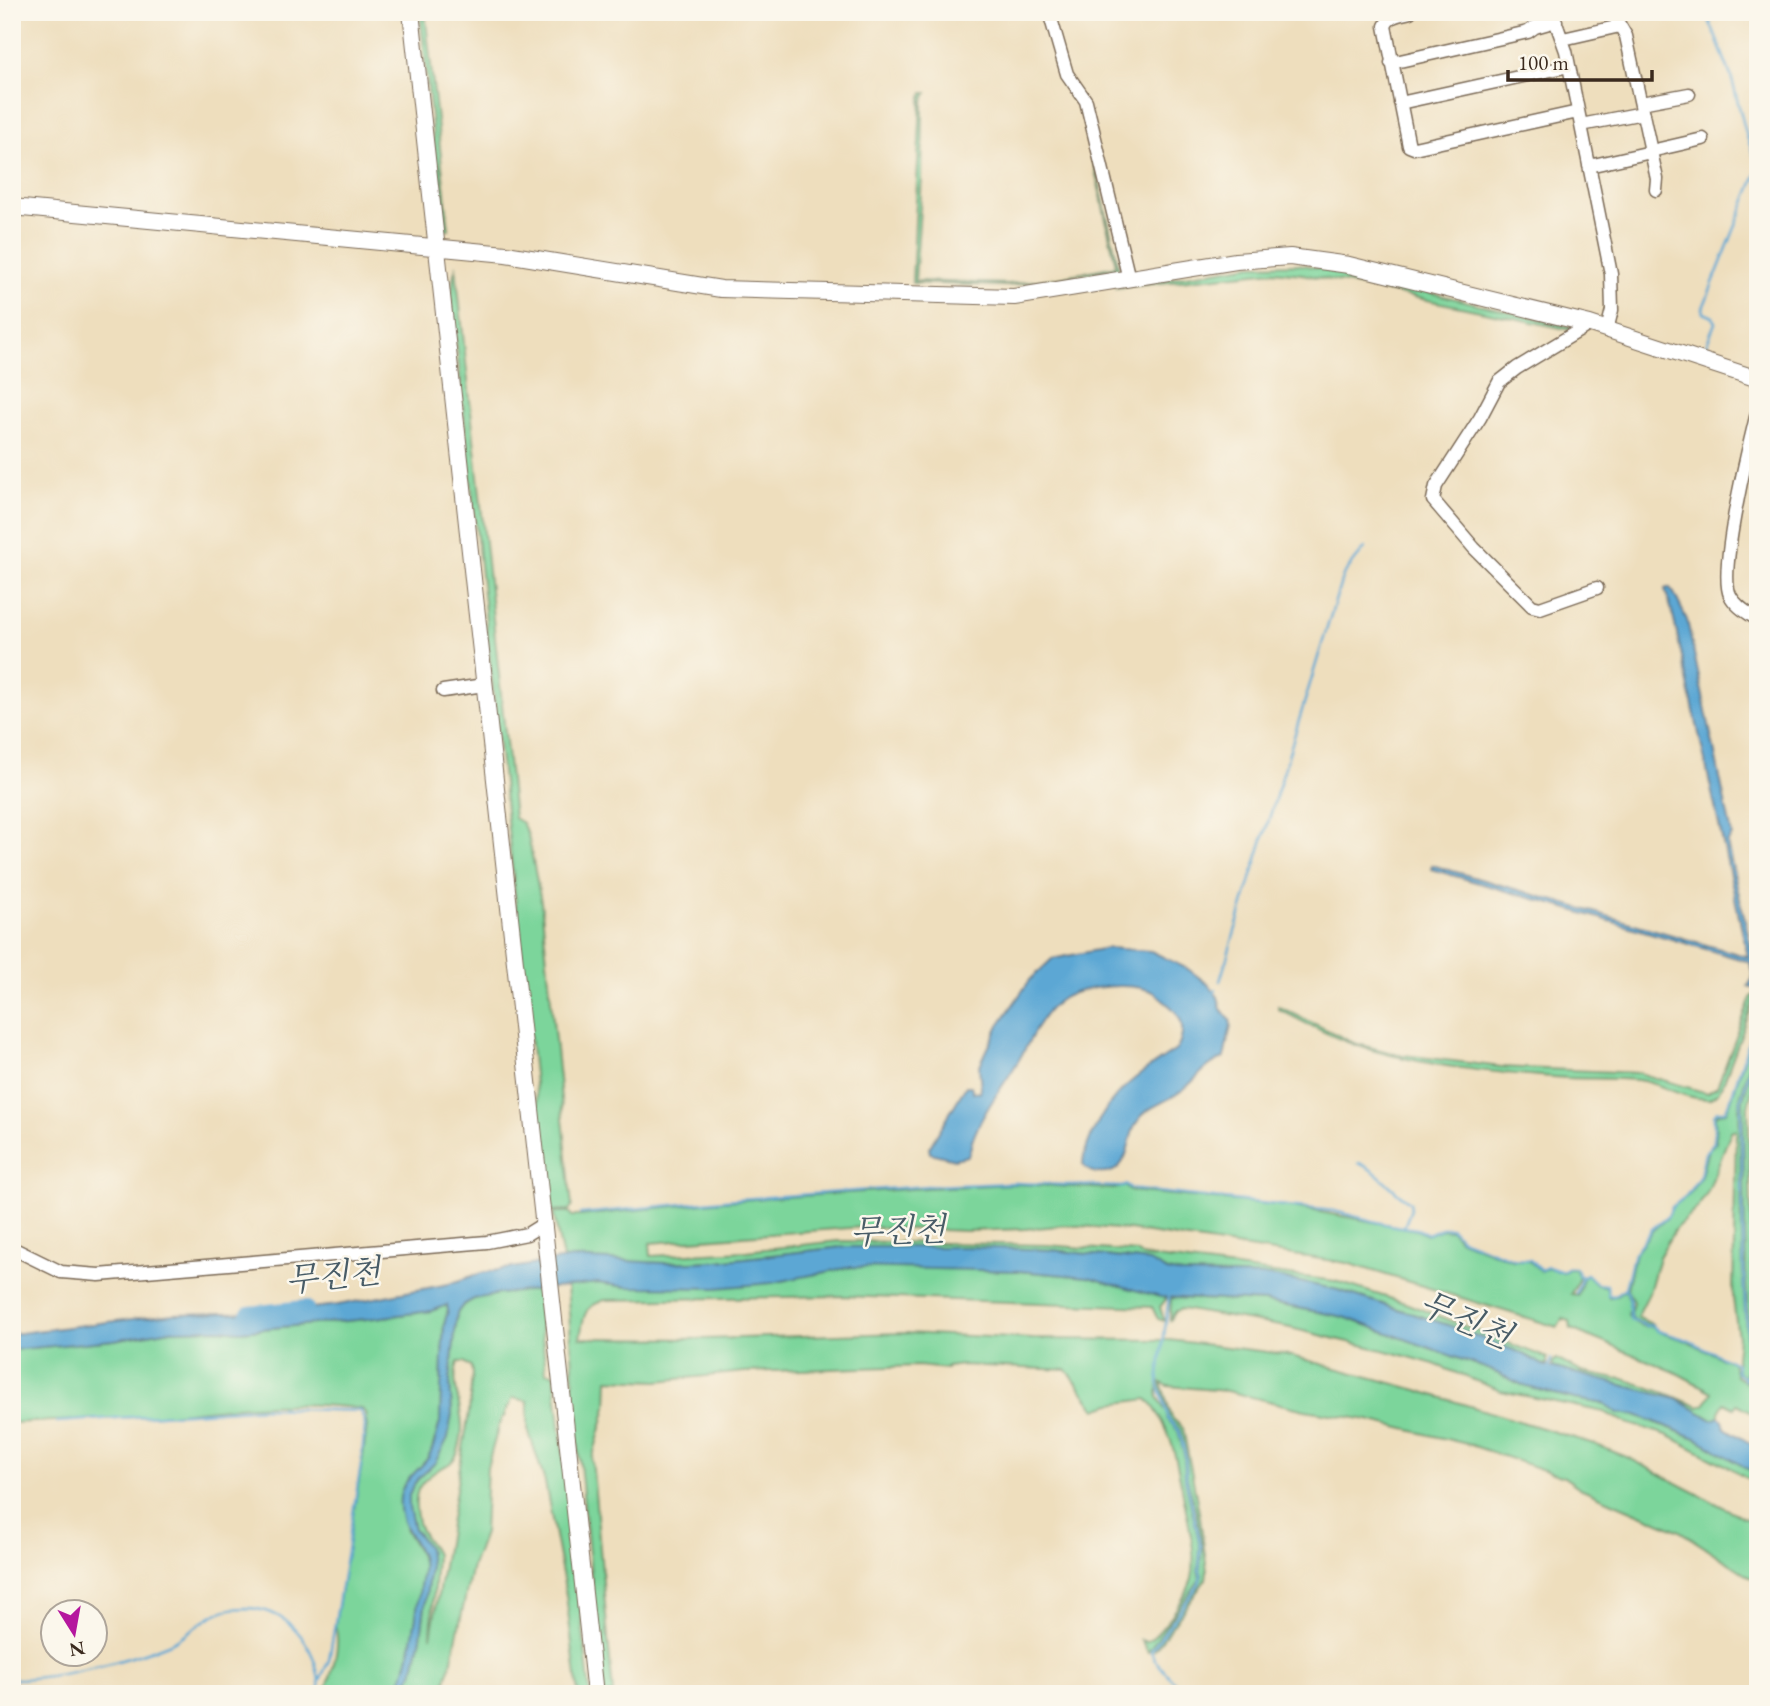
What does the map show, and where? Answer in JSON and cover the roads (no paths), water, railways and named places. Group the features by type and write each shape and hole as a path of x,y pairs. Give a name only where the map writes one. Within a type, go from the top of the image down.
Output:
{"main road":[{"path":"411,12 595,1694"},
{"path":"12,207 506,254 721,289 1014,297 1236,261 1290,257 1349,265 1590,324 1758,379"}],"street":[{"path":"1049,12 1067,74 1086,101 1129,279"},
{"path":"1410,12 1394,16 1385,26 1408,144 1414,148 1578,112"},
{"path":"1612,12 1626,36 1658,185 1656,190"},
{"path":"1391,63 1528,32 1554,16 1569,66 1611,274 1612,310 1607,330"},
{"path":"1563,39 1620,26"},
{"path":"1399,103 1569,66"},
{"path":"1581,125 1689,93"},
{"path":"1589,166 1703,139"},
{"path":"1590,324 1517,368 1499,382 1480,418 1444,471 1433,494 1433,500 1474,548 1532,607 1540,608 1597,588"},
{"path":"1758,409 1728,554 1727,583 1730,596 1758,620"},
{"path":"443,691 484,685"},
{"path":"12,1248 61,1272 99,1275 487,1242 544,1231"}],"water":[{"path":"1669,587 1687,620 1732,835 1728,848 1758,976 1757,989 1748,986 1753,978 1750,962 1431,869 1432,865 1748,957 1665,589"},
{"path":"1107,948 1151,951 1188,969 1209,985 1230,1020 1224,1058 1212,1064 1181,1091 1141,1116 1134,1128 1125,1158 1118,1168 1104,1173 1090,1171 1083,1165 1084,1157 1100,1119 1127,1085 1176,1050 1182,1028 1176,1012 1155,993 1146,989 1122,986 1083,990 1063,998 1042,1019 983,1117 968,1156 954,1159 930,1153 929,1148 966,1086 971,1086 973,1092 980,1093 979,1067 999,1025 1030,980 1052,959"},
{"path":"842,1247 1052,1250 1149,1261 1167,1271 1182,1274 1271,1276 1338,1290 1448,1325 1521,1353 1543,1365 1677,1399 1712,1420 1719,1417 1725,1428 1758,1448 1758,1475 1698,1439 1636,1415 1618,1413 1605,1404 1527,1387 1488,1369 1344,1317 1266,1302 1160,1297 1088,1277 1018,1271 851,1267 772,1283 716,1288 627,1287 598,1283 500,1294 474,1299 463,1305 457,1313 450,1381 452,1414 448,1438 435,1463 417,1480 409,1494 414,1529 428,1548 430,1566 415,1664 404,1694 396,1694 411,1645 423,1565 418,1548 403,1522 400,1497 407,1481 428,1458 440,1422 447,1305 431,1311 367,1319 240,1331 171,1330 114,1340 12,1350 12,1334 173,1314 276,1312 338,1305 449,1284 481,1273 572,1258 664,1263 718,1261"}],"waterway":[{"path":"1706,12 1731,76 1747,137 1758,166"},
{"path":"1704,350 1715,323 1713,317 1704,313 1703,308 1758,170"},
{"path":"1220,981 1343,575 1365,548"},
{"path":"580,1214 724,1200 927,1186 1015,1183 1126,1185 1130,1189 1334,1211 1417,1229 1428,1234 1442,1228 1451,1228 1461,1239 1513,1259 1530,1260 1541,1270 1548,1267 1563,1272 1568,1268 1575,1268 1579,1276 1584,1277 1587,1274 1597,1284 1607,1285 1608,1295 1613,1296 1625,1288 1634,1253 1652,1229 1668,1216 1672,1207 1686,1196 1700,1176 1705,1153 1714,1142 1714,1115 1717,1111 1725,1111 1730,1101 1758,1012"},
{"path":"1744,1380 1749,1369 1744,1283 1741,1100 1758,1039"},
{"path":"1359,1163 1410,1202 1411,1209 1404,1227"},
{"path":"1576,1293 1582,1277"},
{"path":"1625,1288 1629,1297 1631,1320 1647,1326 1652,1325 1658,1331 1688,1340 1736,1364 1736,1372 1745,1379"},
{"path":"1169,1297 1158,1383 1168,1419 1179,1431 1185,1455 1186,1479 1201,1547 1201,1575 1199,1584 1151,1651 1154,1659 1185,1694"},
{"name":"무진천","path":"249,1315 305,1309"},
{"path":"1549,1368 1551,1359"},
{"path":"57,1422 264,1408 361,1411 365,1425 361,1465 329,1660 320,1680"},
{"path":"12,1679 50,1676 133,1657 175,1641 222,1611 249,1608 279,1617 301,1636 315,1663 320,1694"}]}
